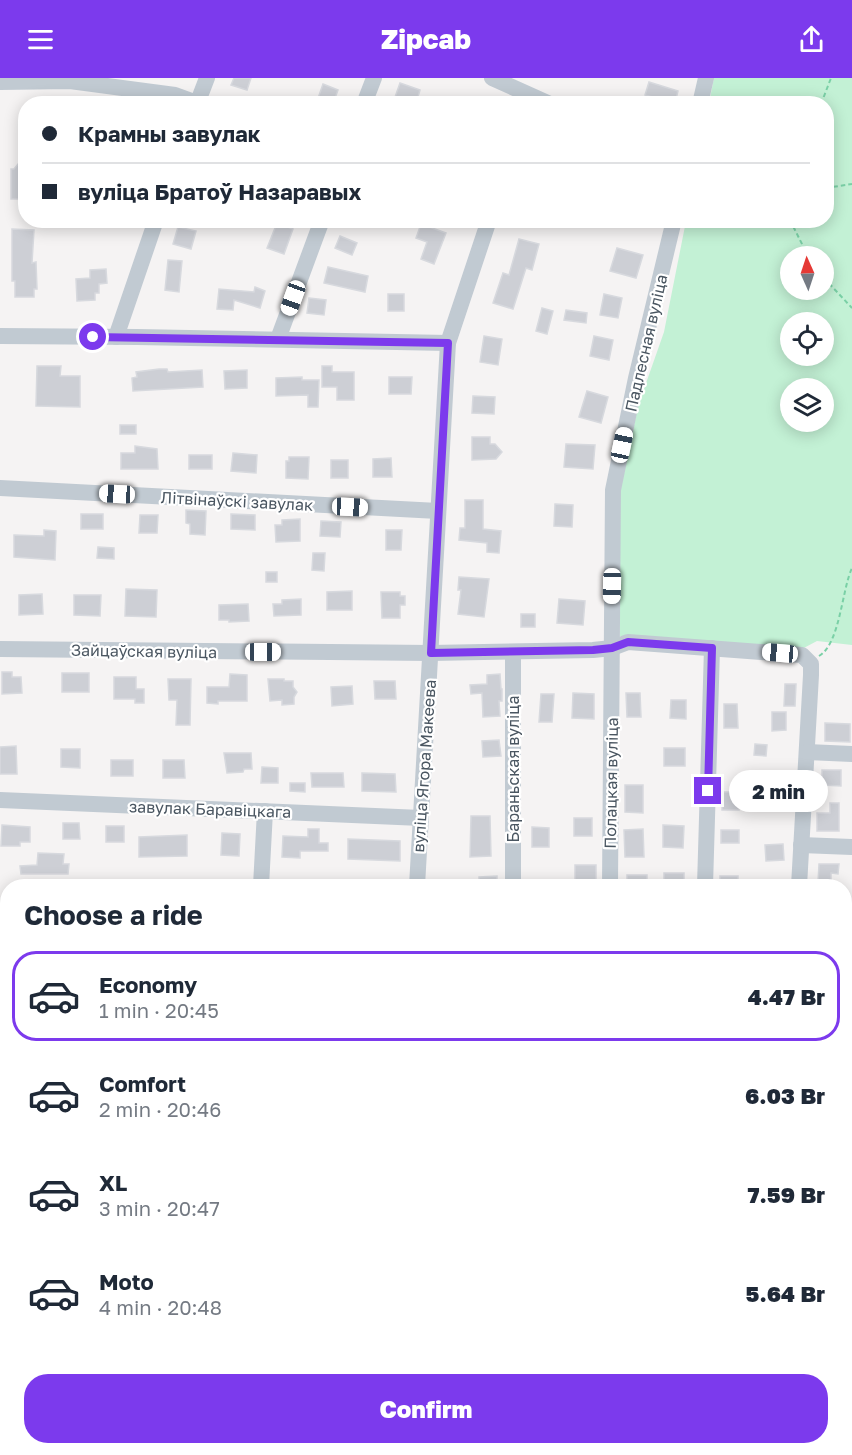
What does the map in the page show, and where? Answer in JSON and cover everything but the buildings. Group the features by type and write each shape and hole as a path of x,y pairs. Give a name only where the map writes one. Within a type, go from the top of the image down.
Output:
{"street":[{"path":"200,96 207,78"},
{"path":"367,96 374,78"},
{"path":"492,78 531,92"},
{"path":"702,96 706,78"},
{"path":"0,82 70,81 178,96"},
{"path":"116,337 153,228"},
{"path":"278,339 319,228"},
{"name":"вуліца Ягора Макеева","path":"417,879 448,343 486,228"},
{"name":"Падлесная вуліца","path":"613,680 613,490 636,378 672,228"},
{"path":"0,336 448,343"},
{"name":"Літвінаўскі завулак","path":"0,488 438,511"},
{"name":"Зайцаўская вуліца","path":"0,649 431,653 612,648 628,642 802,655 811,664"},
{"path":"705,879 712,648"},
{"name":"Бараньская вуліца","path":"513,652 513,879"},
{"path":"799,879 811,664"},
{"name":"Полацкая вуліца","path":"610,879 613,680"},
{"path":"807,752 852,754"},
{"name":"завулак Баравіцкага","path":"0,800 421,818"},
{"path":"261,879 265,812"},
{"path":"801,845 852,847"}],"path":[{"path":"824,96 831,78"},
{"path":"834,187 852,184"},
{"path":"794,228 803,246"},
{"path":"834,289 852,308"},
{"path":"811,664 826,652 842,609 847,578 852,568"}],"green space":[{"path":"714,78 852,78 852,645 817,641 800,650 620,636 619,497 638,406 664,332 685,228 834,228 834,96 710,96"}],"route":[{"path":"93,337 448,343 431,653 593,650 612,648 628,642 712,648 708,791"}]}
